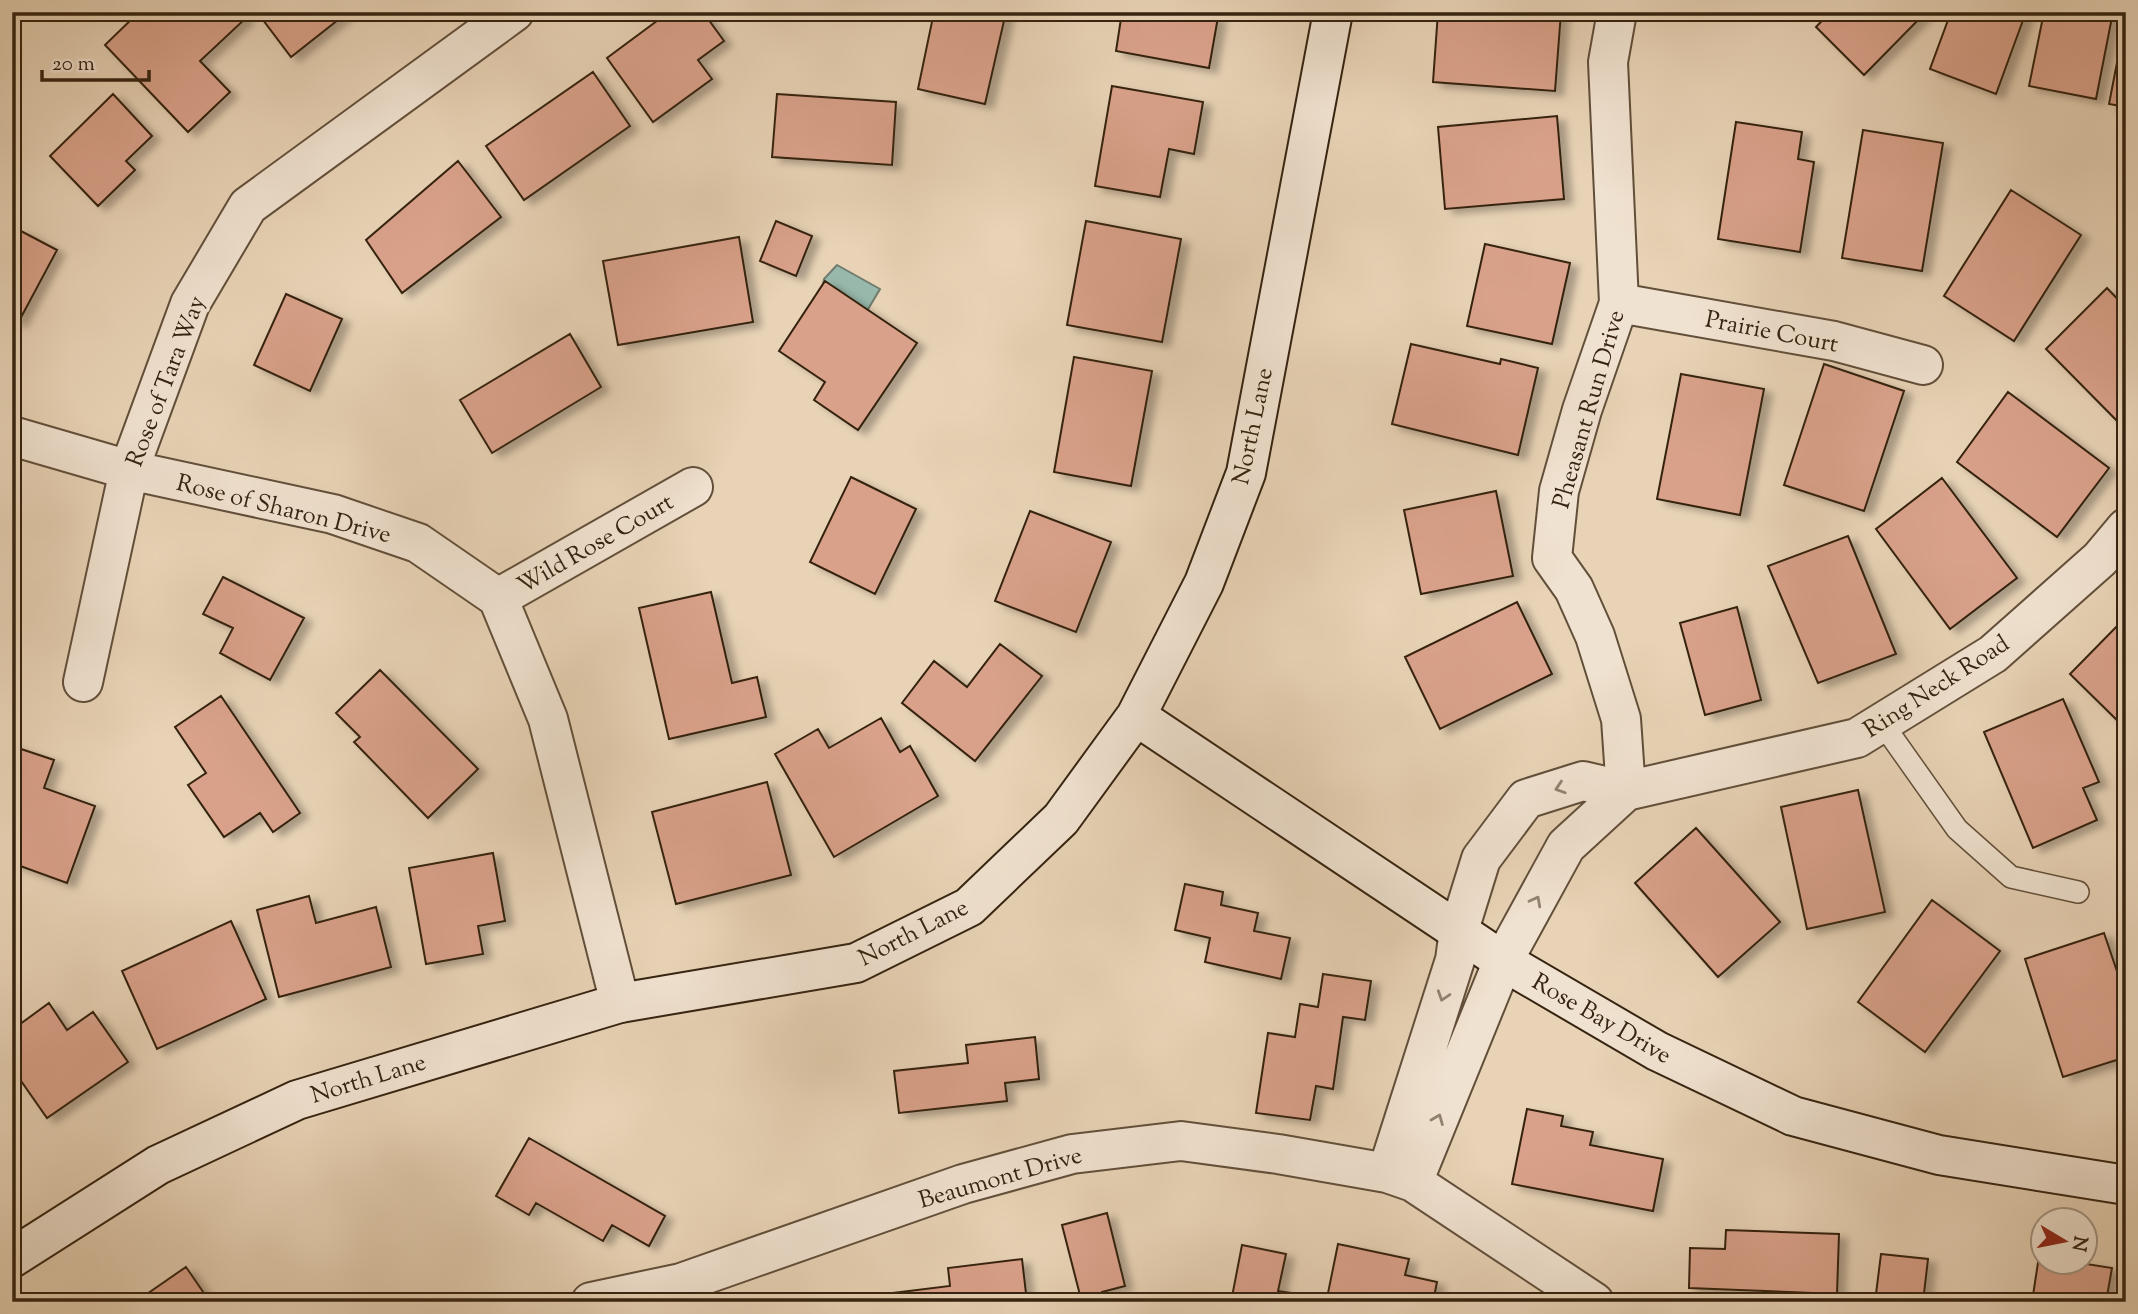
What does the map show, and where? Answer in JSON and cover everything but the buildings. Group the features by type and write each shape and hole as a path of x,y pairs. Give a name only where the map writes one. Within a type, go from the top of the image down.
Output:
{"street":[{"name":"North Lane","path":"12,1258 158,1165 297,1100 620,1003 856,963 969,906 1061,819 1136,716 1204,583 1246,473 1333,12"},
{"name":"Pheasant Run Drive","path":"1617,12 1608,62 1619,303 1582,410 1559,491 1552,558 1574,589 1595,636 1621,719 1626,791"},
{"name":"Rose of Tara Way","path":"83,682 130,470 190,304 248,206 494,18"},
{"name":"Prairie Court","path":"1619,303 1834,341 1923,365"},
{"name":"Rose of Sharon Drive","path":"12,436 130,470 333,514 418,543 498,598"},
{"name":"Wild Rose Court","path":"498,598 693,487"},
{"name":"Ring Neck Road","path":"1400,1177 1455,960 1458,930 1480,859 1526,799 1583,781 1626,791 1857,738 1993,654 2100,559 2126,528"},
{"path":"498,598 548,719 620,1003"},
{"name":"Rose Bay Drive","path":"1136,716 1503,961 1657,1051 1793,1116 1939,1155 2126,1185"},
{"name":"Ring Neck Road","path":"1400,1177 1503,961 1566,846 1626,791"},
{"name":"Beaumont Drive","path":"591,1302 682,1292 963,1184 1072,1154 1181,1141 1278,1154 1400,1177 1594,1302"}],"lane":[{"path":"1882,723 1957,829 2011,877 2078,892"}],"shaded area":[{"path":"837,265 880,289 867,311 823,285 824,279"}]}
